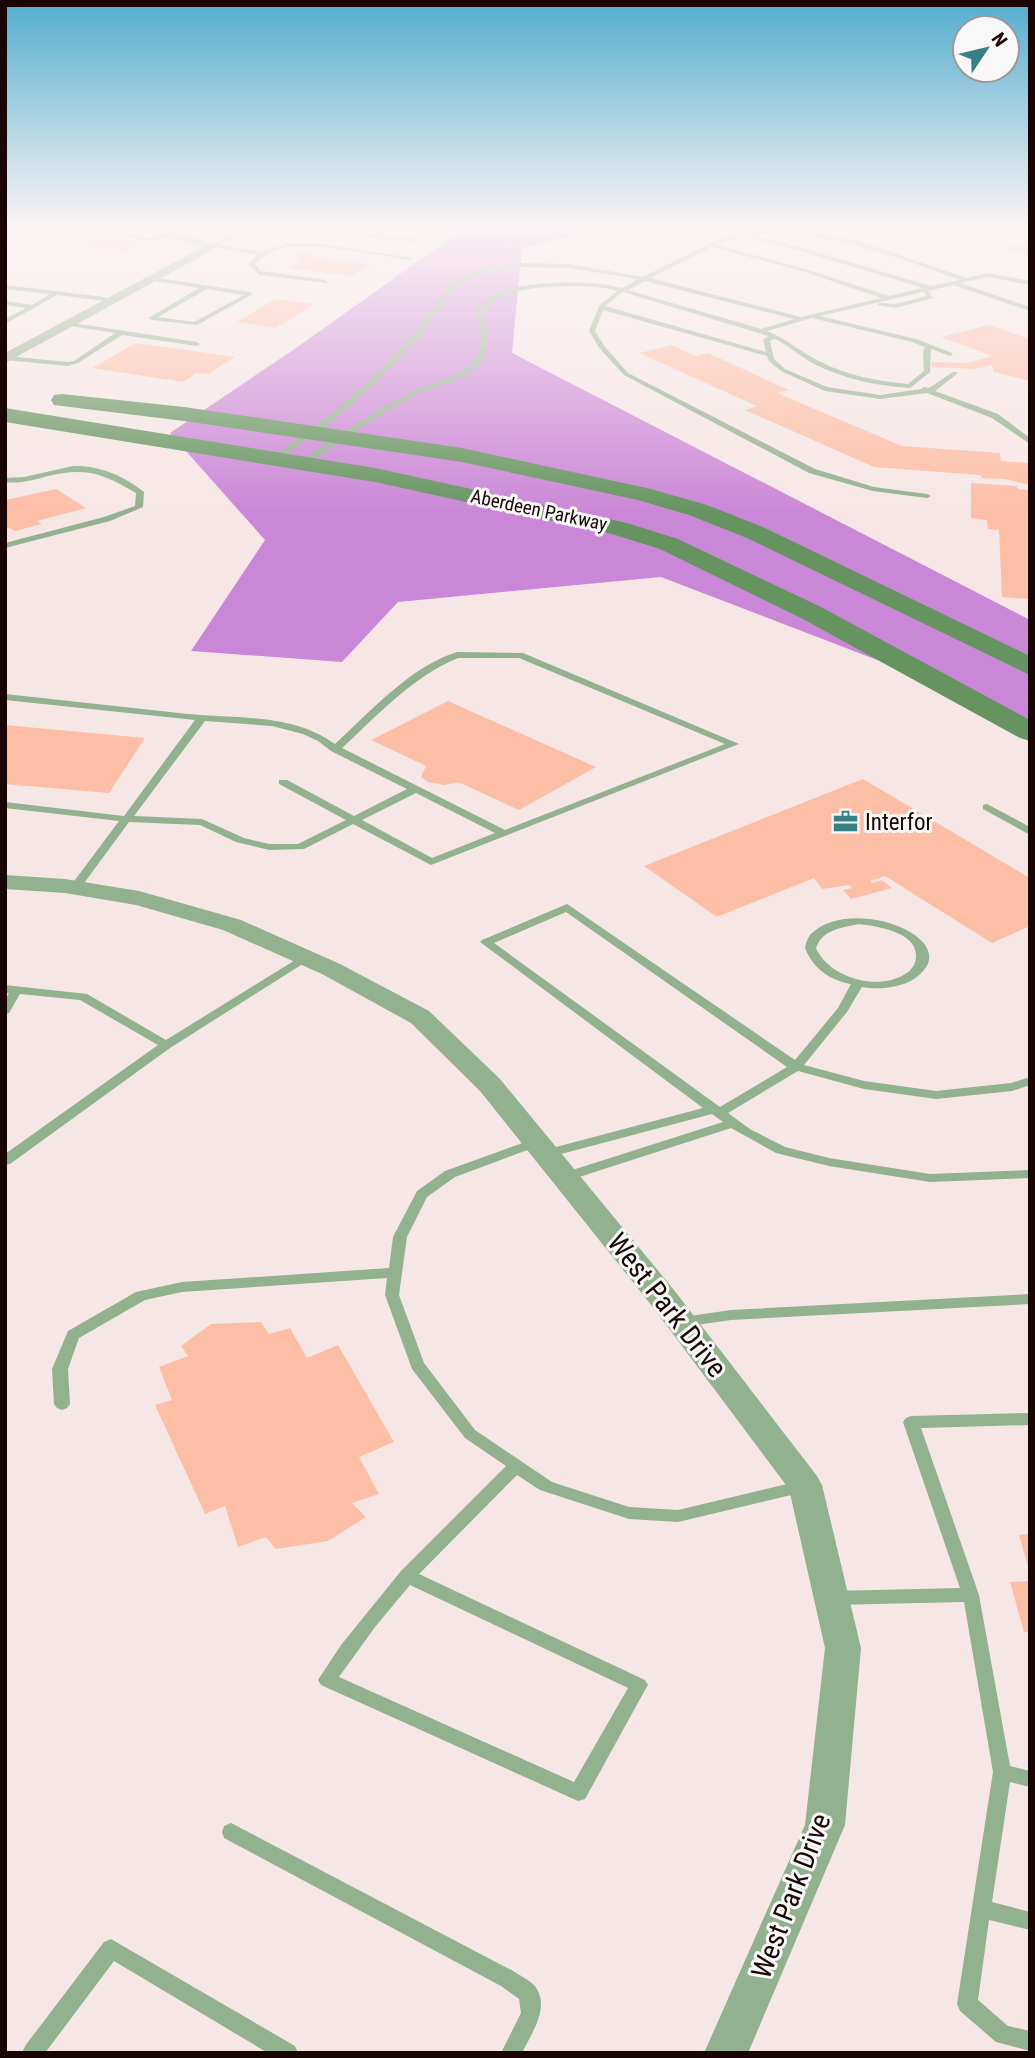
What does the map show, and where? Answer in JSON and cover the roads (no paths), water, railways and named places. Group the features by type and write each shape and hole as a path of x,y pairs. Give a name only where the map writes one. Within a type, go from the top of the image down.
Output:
{"street":[{"path":"6,358 74,320"},
{"name":"Aberdeen Parkway","path":"47,398 342,436 529,468 643,494 698,510 756,533 1030,667"},
{"name":"Aberdeen Parkway","path":"5,415 304,463 583,519 669,544 813,614 1030,732"},
{"name":"West Park Drive","path":"5,882 75,888 139,898 232,925 305,958 421,1017 490,1085 682,1322 806,1485 844,1648 825,1825 726,2053"}],"lane":[{"path":"167,320 195,324 202,320"},
{"path":"275,458 355,398 397,357 426,320"},
{"path":"304,463 342,436 413,394 472,367 483,351 486,331 482,320"},
{"path":"596,320 592,331 602,348 626,374 812,471 873,489 927,496"},
{"path":"647,320 770,355"},
{"path":"724,320 791,343 814,361 873,384 930,390 995,416 1030,442"},
{"path":"761,331 798,320"},
{"path":"829,320 914,340 950,354"},
{"path":"66,324 197,344"},
{"path":"6,358 68,364 76,362 120,333"},
{"path":"774,336 766,340 770,355 783,370 825,389 880,397 930,390 955,373"},
{"path":"910,386 927,372 926,352 929,346"},
{"path":"5,481 16,482 73,466 100,469 140,492 139,507 107,519 5,547"},
{"path":"283,782 431,862 734,744 520,655 457,655 445,658 424,672 335,749"},
{"path":"5,697 202,718 239,719 300,729 323,738 335,749 503,833"},
{"path":"75,888 202,718"},
{"path":"5,805 127,819 202,822 240,840 270,847 300,847 414,790"},
{"path":"987,807 1030,832"},
{"path":"1030,1082 1012,1087 936,1095 864,1085 796,1067 567,907 486,942 733,1123 781,1150 829,1162 930,1178 1030,1174"},
{"path":"843,922 877,922 895,928 920,946 924,957 921,968 911,977 887,984 857,984 840,979 815,962 810,952 811,942 817,933 843,922"},
{"path":"5,1161 166,1045 305,958"},
{"path":"549,1158 716,1111 796,1067 844,1009 857,984"},
{"path":"5,1010 11,989 83,997 166,1045"},
{"path":"733,1123 450,1174 422,1194 400,1237 392,1295 417,1365 470,1434 546,1486 629,1513 678,1516 806,1485"},
{"path":"62,1404 60,1369 73,1335 141,1296 182,1287 395,1273"},
{"path":"682,1322 730,1315 1030,1299"},
{"path":"1030,1419 911,1422 971,1595 1002,1772 967,2004 1003,2035 1030,2041"},
{"path":"407,1576 639,1685 578,1793 327,1680 351,1643 407,1576 427,1553 516,1466"},
{"path":"832,1598 971,1595"},
{"path":"1002,1772 1030,1779"},
{"path":"231,1832 508,1979 529,1994 531,2014 512,2053"},
{"path":"982,1909 1030,1921"},
{"path":"32,2053 111,1949 288,2053"}],"place":[{"name":"Interfor","path":"845,822"}]}
